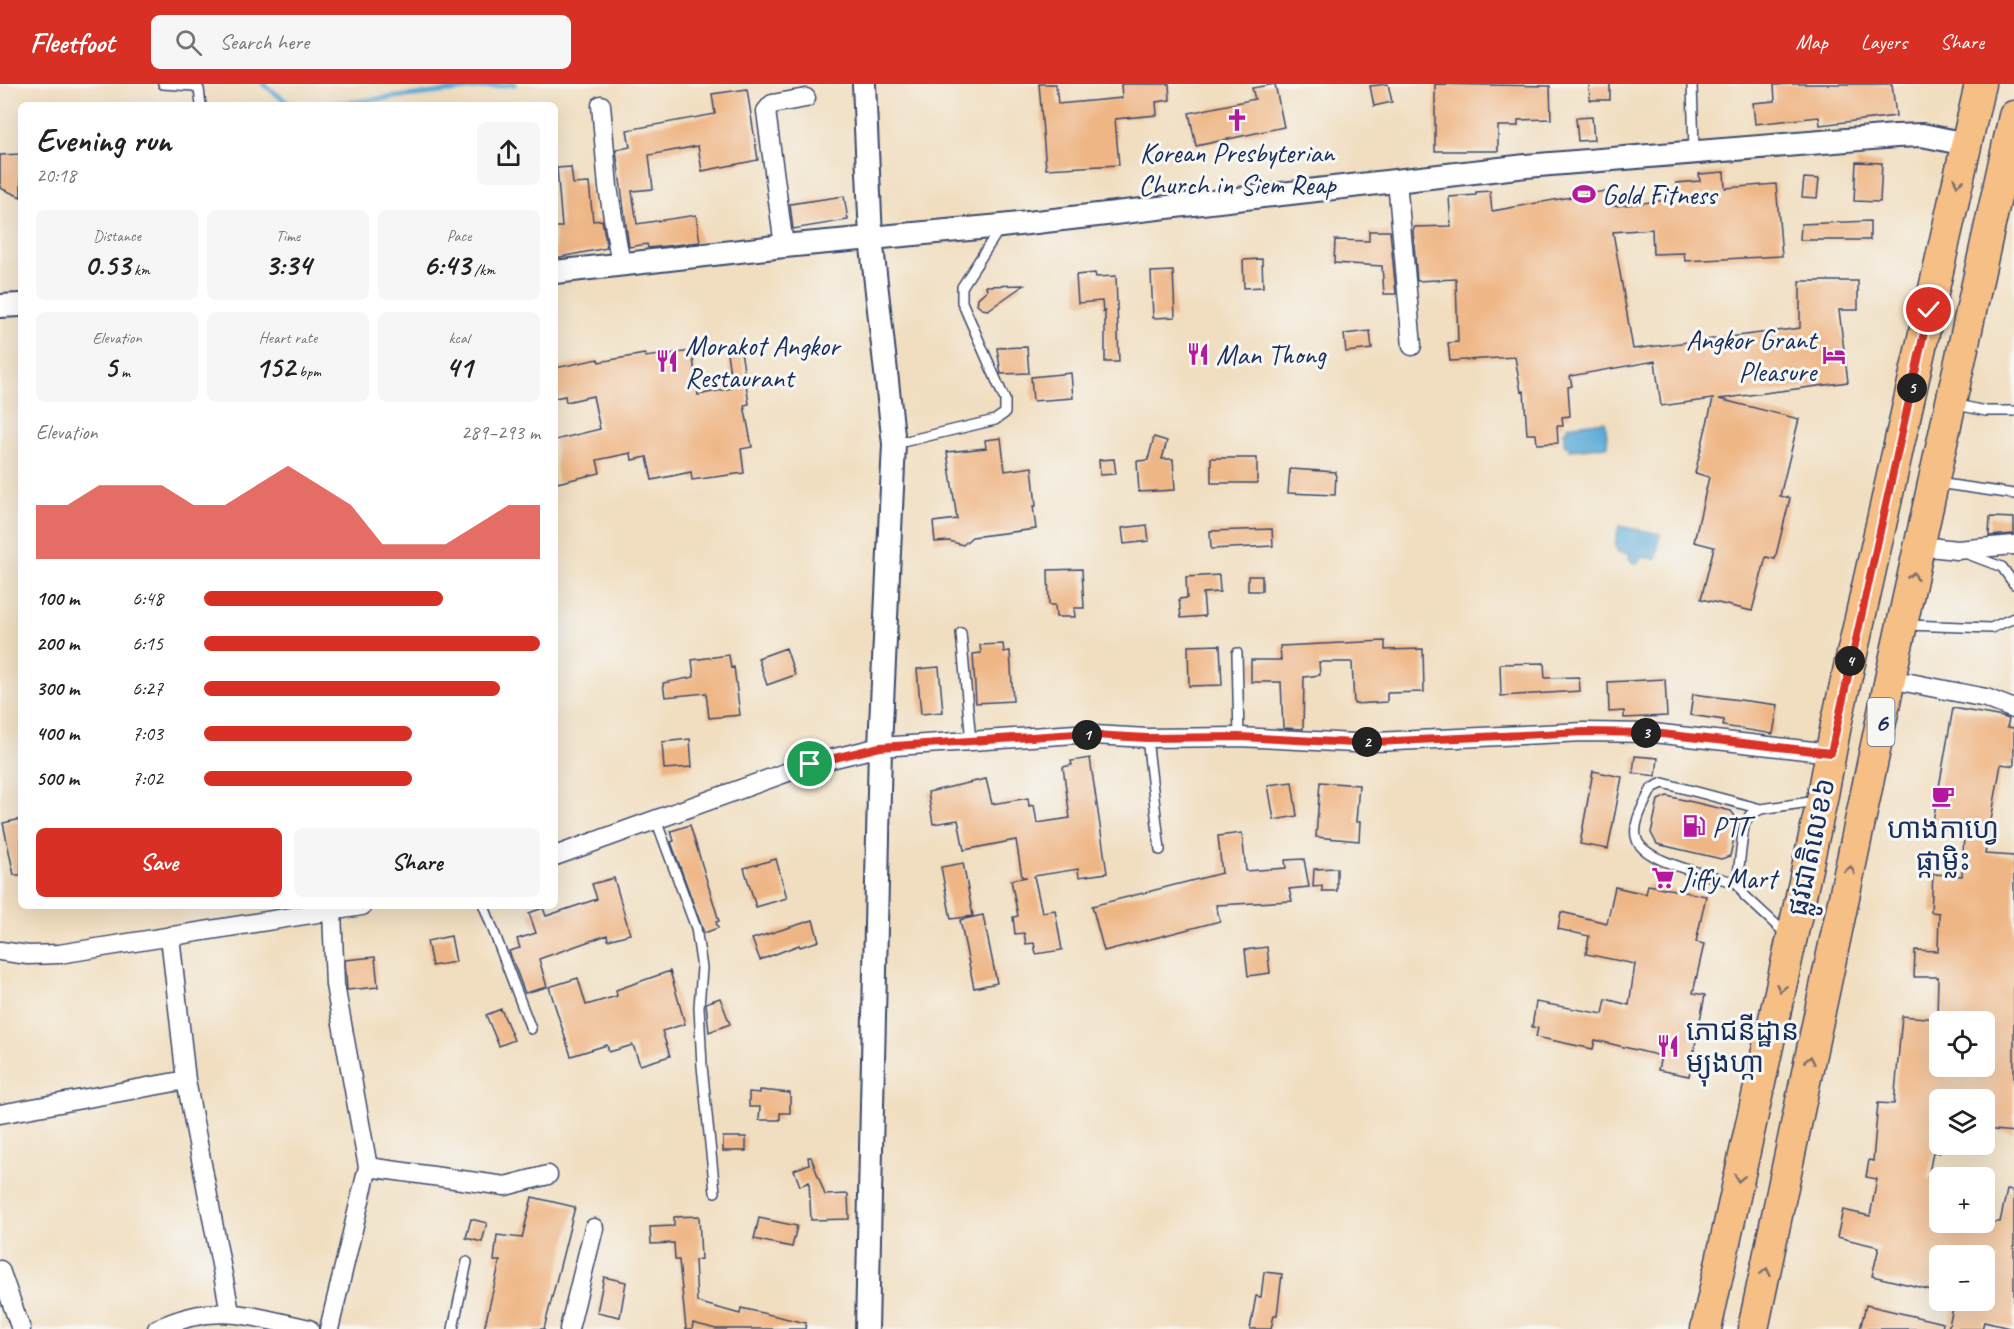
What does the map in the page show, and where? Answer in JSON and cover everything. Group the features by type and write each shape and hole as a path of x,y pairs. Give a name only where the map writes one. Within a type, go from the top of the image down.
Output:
{"main road":[{"name":"ផ្លូវជាតិលេខ៦","path":"1706,1329 1822,800 1833,739 1980,84"},
{"name":"ផ្លូវជាតិលេខ៦","path":"1753,1329 1890,679 2014,116"},
{"path":"1833,739 1876,748"}],"street":[{"path":"864,84 871,238 894,444 880,747 867,1329"},
{"path":"784,246 766,111 772,104 806,98"},
{"path":"601,105 608,187 621,265"},
{"path":"558,272 784,246 1002,226 1397,180 1694,150 1922,135 1966,144"},
{"path":"1397,180 1412,346"},
{"path":"0,306 18,305"},
{"path":"1920,546 1957,550 2014,545"},
{"path":"1890,679 1986,698 2014,709"},
{"path":"558,855 810,764 880,747 1076,734 1147,738 1239,737 1354,743 1584,732 1833,739"},
{"path":"0,951 28,955 59,954 344,909"},
{"path":"329,1329 368,1167 335,985 332,911"},
{"path":"170,936 186,1080 230,1312"},
{"path":"0,1114 186,1080"},
{"path":"368,1167 506,1186 548,1175"},
{"path":"569,1329 594,1228"},
{"path":"0,1270 21,1329"},
{"path":"157,1329 196,1314 230,1312 309,1329"}],"lane":[{"path":"163,84 194,86 199,89 201,102"},
{"path":"1692,84 1694,150"},
{"path":"894,444 995,420 1005,413 1005,400 962,302 962,287 1002,226"},
{"path":"1951,403 1986,411 2014,411"},
{"path":"1935,482 2014,494"},
{"path":"1957,550 2002,567 2014,584"},
{"path":"1902,624 1991,628 2014,618"},
{"path":"961,633 971,742"},
{"path":"1237,653 1239,737"},
{"path":"1147,738 1160,850"},
{"path":"1737,883 1650,856 1637,841 1636,825 1652,788 1663,783 1761,809"},
{"path":"1792,939 1745,896 1737,883 1744,825 1750,815 1761,809 1822,800"},
{"path":"656,820 697,938 702,968 699,1007 702,1066 715,1192"},
{"path":"485,909 531,1029"},
{"path":"453,1329 467,1262"}],"water":[{"path":"1605,421 1608,446 1570,450 1569,446 1565,446 1563,431 1568,431 1567,426"},
{"path":"1619,526 1660,534 1656,559 1641,557 1639,562 1634,563 1629,559 1630,554 1618,552 1615,546"}],"building":[{"path":"1039,84 1056,84 1058,104 1122,98 1121,84 1169,84 1170,100 1156,102 1157,115 1115,119 1119,165 1046,169"},
{"name":"Korean Presbyterian Church in Siem Reap","path":"1275,84 1284,127 1196,146 1189,113 1255,99 1252,88"},
{"path":"1388,84 1392,102 1374,106 1370,86"},
{"path":"1435,84 1550,86 1551,119 1518,120 1518,126 1498,126 1498,151 1435,151"},
{"path":"1589,84 1610,84 1610,100 1590,100"},
{"path":"1892,84 1896,116 1820,125 1819,117 1755,124 1753,103 1775,101 1774,85"},
{"path":"747,89 758,160 702,171 698,146 649,155 653,189 632,191 637,224 696,215 700,242 648,248 647,244 629,247 616,150 630,147 627,130 715,114 712,94"},
{"path":"1592,117 1594,140 1578,141 1576,118"},
{"path":"18,154 18,196 0,188 0,155"},
{"path":"1856,162 1882,163 1880,202 1854,201"},
{"path":"571,167 573,184 589,183 593,221 602,220 607,248 558,257 558,227 562,227 558,168"},
{"path":"1724,172 1725,188 1776,184 1782,256 1685,261 1684,253 1653,254 1652,229 1613,232 1633,349 1800,328 1800,281 1858,281 1858,310 1839,310 1848,382 1719,399 1799,419 1780,496 1790,498 1775,559 1766,557 1752,611 1701,599 1714,547 1694,542 1709,477 1695,473 1713,399 1661,406 1655,361 1570,376 1572,386 1568,387 1570,416 1562,417 1563,426 1557,426 1558,443 1537,444 1536,434 1527,434 1524,391 1521,392 1515,357 1450,361 1448,343 1458,342 1456,279 1417,281 1413,231 1414,227 1451,226 1449,197 1476,195 1476,192 1490,191 1492,211 1605,191 1608,207 1677,199 1676,183 1700,181 1699,174"},
{"path":"1804,178 1819,179 1817,198 1802,197"},
{"path":"844,196 848,220 793,229 790,204"},
{"path":"1870,221 1870,240 1800,240 1801,224"},
{"path":"1369,231 1390,231 1396,294 1384,294 1382,266 1334,263 1335,240 1369,241"},
{"path":"1262,259 1263,287 1244,288 1243,260"},
{"path":"1173,271 1175,317 1153,318 1151,272"},
{"path":"1095,273 1096,277 1116,276 1119,362 1105,362 1105,311 1103,312 1102,301 1078,303 1076,275"},
{"path":"1024,285 988,310 977,305 978,298 987,290 986,286"},
{"path":"1370,331 1372,349 1346,352 1344,334"},
{"path":"740,344 749,404 744,405 752,447 741,449 744,473 692,480 691,472 652,480 647,457 632,460 631,453 597,460 600,473 558,483 558,439 600,429 593,396 566,402 565,396 558,397 558,367 598,359 599,362 645,354 645,357 692,351 698,395 732,388 726,346"},
{"path":"1027,347 1029,373 1001,374 997,348"},
{"path":"1071,373 1073,398 1033,401 1031,377"},
{"path":"1154,437 1167,441 1162,459 1173,459 1175,490 1139,492 1137,461 1148,460"},
{"path":"1001,438 1005,471 1032,467 1036,529 972,537 963,545 949,541 935,542 933,522 957,519 947,452 986,448 985,440"},
{"path":"1211,458 1257,458 1257,483 1211,483"},
{"path":"1114,459 1116,474 1100,475 1099,460"},
{"path":"1290,469 1336,472 1335,495 1288,493"},
{"path":"1990,517 2014,518 2014,534 1989,536"},
{"path":"1147,525 1149,541 1124,544 1122,528"},
{"path":"1272,529 1273,546 1211,549 1210,531"},
{"path":"1082,569 1084,608 1074,608 1075,617 1056,617 1055,605 1049,605 1048,570"},
{"path":"1219,575 1220,592 1203,593 1205,616 1181,618 1179,599 1187,598 1186,577"},
{"path":"1248,576 1262,576 1262,591 1248,591"},
{"path":"1385,641 1385,650 1423,649 1424,692 1387,693 1387,702 1354,704 1352,662 1319,662 1320,675 1304,677 1303,729 1283,728 1281,682 1251,682 1251,660 1281,660 1280,646"},
{"path":"1003,644 1004,652 1010,651 1013,701 976,703 973,654 981,653 980,645"},
{"path":"1220,645 1222,685 1189,686 1188,646"},
{"path":"786,648 795,675 767,685 758,658"},
{"path":"729,655 731,668 734,667 740,715 709,718 706,693 665,697 663,683 694,677 692,660"},
{"path":"1544,663 1545,678 1579,677 1580,691 1501,696 1500,664"},
{"path":"939,667 943,712 921,714 917,669"},
{"path":"1665,679 1667,716 1624,718 1624,711 1609,712 1608,682"},
{"path":"1693,694 1778,705 1773,734 1723,726 1724,720 1690,715"},
{"path":"1953,708 2003,717 2009,719 2007,727 2014,728 2014,766 2001,764 1985,854 2014,856 2014,1132 1995,1130 1995,1089 1929,1089 1929,1155 1932,1155 1928,1178 1929,1233 1995,1233 1995,1222 2000,1222 2007,1190 2014,1191 2014,1329 1984,1322 1982,1329 1948,1329 1952,1311 1995,1311 1995,1245 1929,1245 1929,1289 1872,1276 1879,1247 1837,1237 1843,1210 1870,1216 1877,1179 1866,1177 1869,1160 1873,1161 1878,1103 1894,1104 1902,1016 1929,1018 1929,1077 1995,1077 1995,1011 1937,1011 1938,977 1914,977 1915,950 1938,951 1939,913 1931,912 1933,874 1962,876 1964,833 1932,827"},
{"path":"690,739 692,767 664,769 662,742"},
{"path":"1635,756 1658,758 1656,776 1633,773"},
{"path":"1090,758 1107,873 1079,877 1078,869 1034,876 1042,912 1055,910 1062,950 1036,954 1034,943 1026,944 1024,933 1015,934 1013,917 1018,916 1011,880 1027,877 1022,877 1016,840 964,850 958,820 933,824 928,792 986,779 992,804 1028,798 1029,806 1034,805 1037,823 1070,818 1063,767 1072,765 1071,761"},
{"path":"1593,771 1622,777 1608,849 1580,844"},
{"path":"1292,782 1297,816 1274,820 1268,785"},
{"path":"1320,782 1359,785 1356,822 1360,822 1359,841 1316,837"},
{"name":"PTT","path":"1667,796 1731,811 1738,820 1730,856 1721,859 1657,844 1651,833 1658,800"},
{"path":"18,820 18,875 14,875 3,823"},
{"path":"690,825 719,921 716,922 718,928 704,933 671,842 674,841 671,831"},
{"path":"1242,833 1246,871 1286,868 1285,860 1304,859 1309,887 1289,889 1292,901 1216,905 1220,921 1104,951 1092,906 1222,873 1218,836"},
{"path":"776,859 787,898 756,907 744,868"},
{"path":"963,863 973,916 951,919 941,867"},
{"path":"1337,868 1337,891 1322,891 1322,886 1313,887 1314,869"},
{"path":"614,878 630,934 608,940 607,935 539,959 547,987 525,993 509,951 520,948 517,939 536,933 529,913 543,909 546,916 597,899 592,884"},
{"path":"1648,885 1706,896 1696,942 1704,944 1693,993 1705,995 1689,1076 1658,1070 1661,1056 1595,1040 1593,1049 1536,1037 1538,1028 1532,1027 1536,1002 1603,1014 1606,999 1629,1005 1635,964 1586,954 1589,936 1558,929 1561,912 1607,923 1615,887 1646,894"},
{"path":"983,915 997,983 974,988 960,920"},
{"path":"813,920 819,941 800,947 799,945 760,960 752,939"},
{"path":"451,936 456,962 432,966 427,941"},
{"path":"1267,947 1270,973 1248,976 1245,950"},
{"path":"375,957 378,987 347,990 345,960"},
{"path":"670,971 685,1024 662,1031 670,1056 640,1065 633,1045 609,1052 607,1045 571,1056 549,987 578,978 586,1005 617,996 616,990"},
{"path":"720,998 730,1024 709,1032 706,1003"},
{"path":"501,1009 514,1040 499,1046 486,1015"},
{"path":"760,1090 790,1093 790,1113 780,1113 780,1120 759,1120 760,1107 749,1107 749,1092 760,1093"},
{"path":"723,1137 746,1137 746,1151 723,1151"},
{"path":"808,1157 811,1157 825,1195 848,1194 849,1219 811,1220 809,1182 800,1186 794,1170 809,1164"},
{"path":"532,1197 575,1207 544,1329 484,1329 500,1261 494,1261 497,1235 522,1238"},
{"path":"699,1216 701,1259 695,1260 697,1302 740,1314 741,1308 806,1323 805,1329 716,1329 693,1323 692,1329 686,1329 679,1260 675,1260 674,1243 651,1244 650,1227 674,1226 674,1217"},
{"path":"759,1218 797,1226 792,1247 754,1239"},
{"path":"471,1219 487,1223 482,1242 466,1238"},
{"path":"1264,1272 1282,1274 1277,1315 1274,1315 1271,1329 1250,1329 1256,1296 1261,1297"},
{"path":"604,1277 626,1282 620,1317 597,1312"},
{"path":"1866,1305 1943,1323 1942,1329 1860,1329"}],"waterway":[{"path":"263,84 287,102"},
{"path":"351,102 515,84"}],"place":[{"name":"Korean Presbyterian Church in Siem Reap","path":"1237,120"},
{"name":"Gold Fitness","path":"1584,194"},
{"name":"Man Thong","path":"1198,354"},
{"name":"Angkor Grant Pleasure","path":"1834,355"},
{"name":"Morakot Angkor Restaurant","path":"667,361"},
{"name":"ហាងកាហ្វេ ផ្កាម្លិះ","path":"1943,796"},
{"name":"PTT","path":"1694,826"},
{"name":"Jiffy Mart","path":"1663,878"},
{"name":"ភោជនីដ្ឋាន ម្យុងហ្កា","path":"1668,1046"}],"route":[{"path":"810,764 880,747 1076,734 1147,738 1239,737 1354,743 1584,732 1653,733 1831,753 1929,310"}]}
